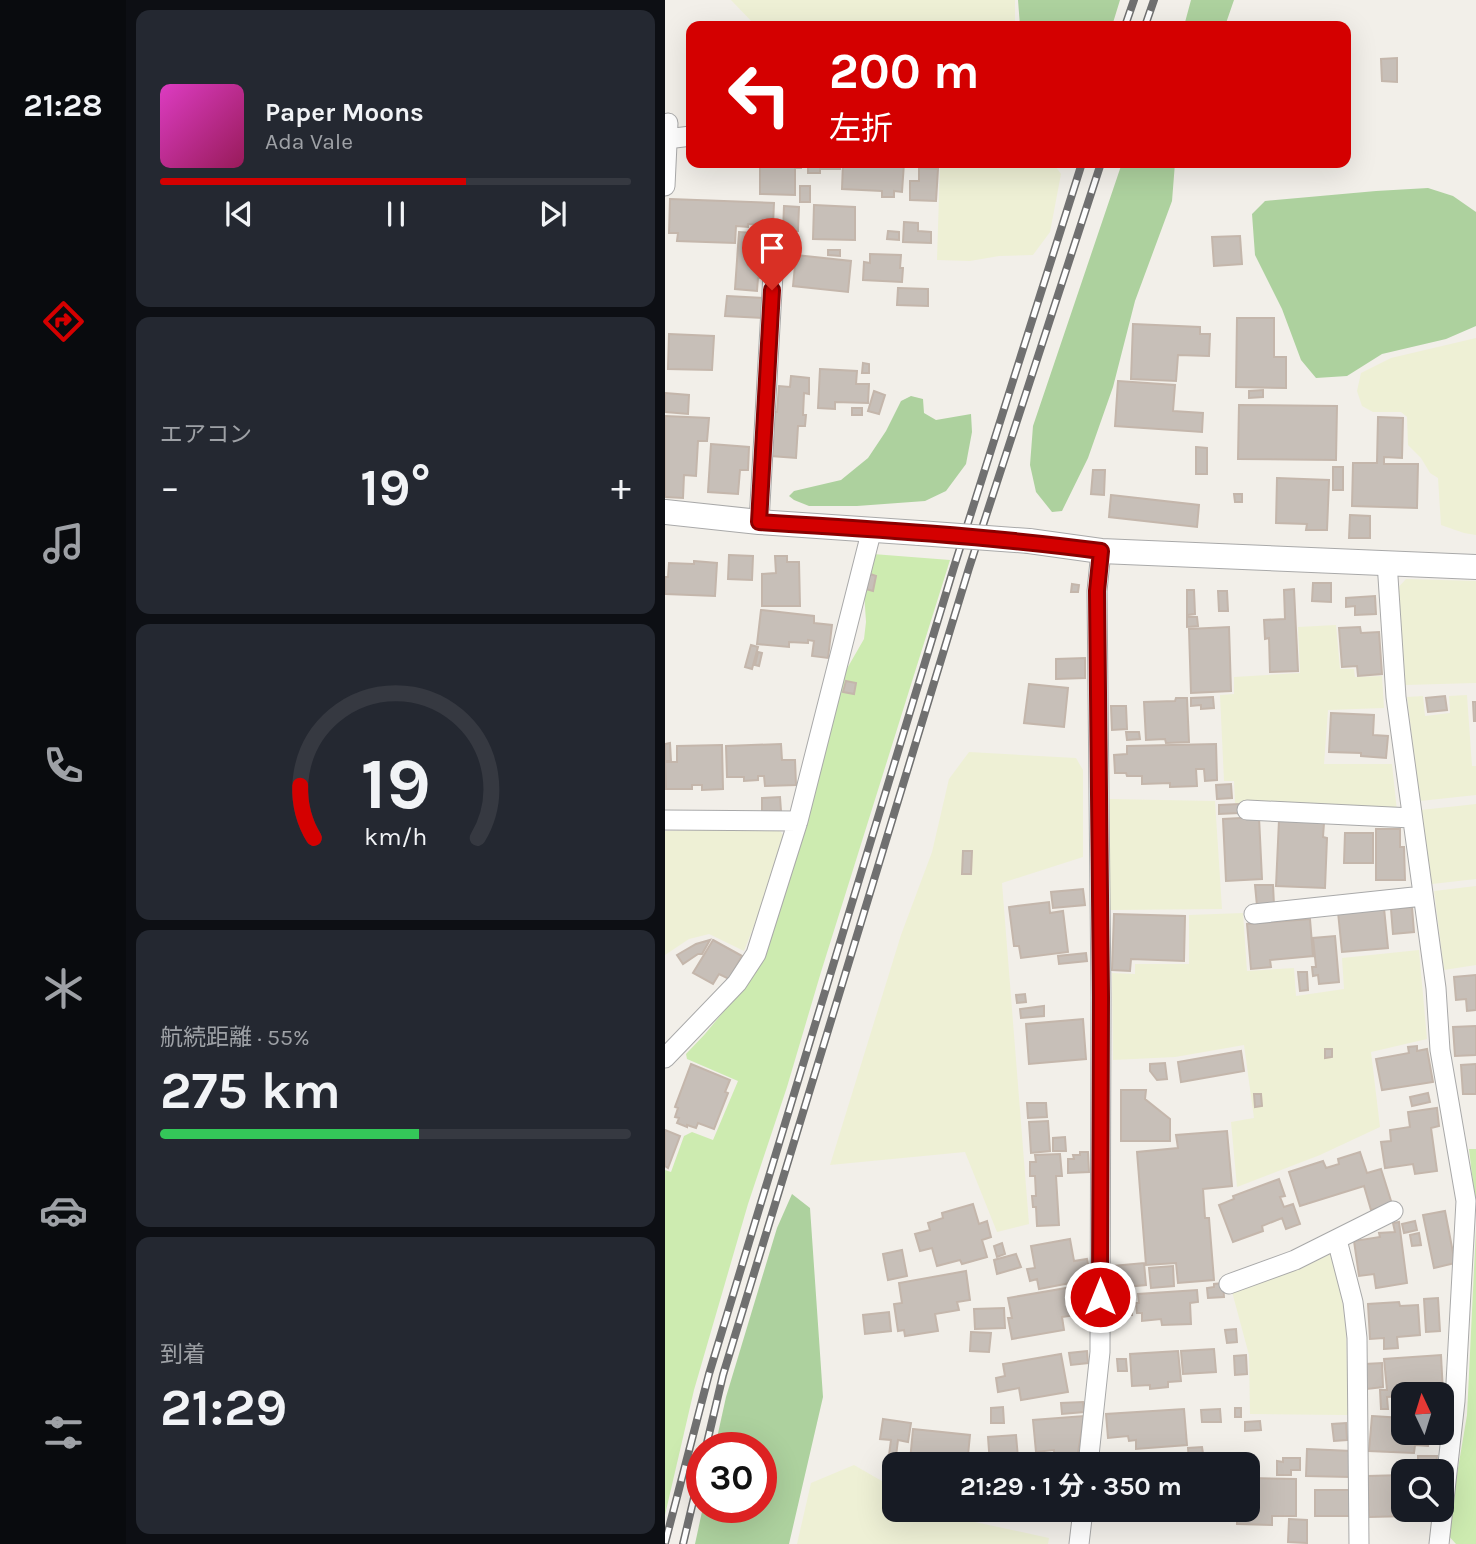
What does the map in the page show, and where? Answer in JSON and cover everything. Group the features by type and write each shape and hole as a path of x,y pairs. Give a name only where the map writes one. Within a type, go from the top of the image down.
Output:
{"street":[{"path":"665,186 668,131 686,135"},
{"path":"759,522 775,238"},
{"path":"665,512 759,522 1030,541 1101,551 1476,567"},
{"path":"665,1058 737,983 756,954 798,821 872,529"},
{"path":"1089,1452 1100,1352 1101,997 1097,591 1101,551"},
{"path":"1387,562 1395,696 1436,988 1440,1050 1466,1201 1455,1401 1439,1544"},
{"path":"1247,810 1412,818"},
{"path":"665,820 798,821"},
{"path":"1254,914 1423,895"},
{"path":"1229,1284 1295,1260 1393,1211"},
{"path":"1336,1240 1353,1302 1357,1338 1359,1544"},
{"path":"1079,1544 1082,1522"}],"green space":[{"path":"731,0 1015,0 1015,21 751,21"},
{"path":"1018,0 1120,0 1114,21 1020,21"},
{"path":"1191,0 1234,0 1227,21 1185,21"},
{"path":"940,168 1057,168 1061,174 1050,232 1033,255 999,256 970,261 937,260"},
{"path":"1120,168 1175,168 1172,201 1135,301 1113,387 1088,458 1062,511 1052,512 1036,492 1030,465 1033,426"},
{"path":"1428,188 1453,196 1476,212 1476,326 1446,339 1382,354 1347,376 1316,378 1301,360 1282,309 1255,255 1252,214 1265,201"},
{"path":"1476,338 1476,535 1441,525 1438,478 1430,473 1421,458 1408,445 1407,417 1401,412 1373,412 1362,406 1357,391 1361,373 1391,358"},
{"path":"911,396 923,399 924,413 936,420 971,414 972,432 966,464 946,491 925,501 857,506 809,506 789,496 794,491 841,480 868,458 901,401"},
{"path":"873,554 950,560 787,1087 748,1204 694,1390 665,1515 665,1170 671,1172 684,1136 692,1132 713,1140 738,1081 687,1059 686,1054 753,976 837,686 864,639 864,591"},
{"path":"1406,579 1476,581 1476,683 1405,685 1395,591"},
{"path":"1336,625 1340,669 1354,669 1355,677 1382,676 1384,708 1328,710 1324,764 1392,764 1397,811 1235,803 1234,781 1224,781 1220,695 1234,694 1234,677 1300,673 1298,627"},
{"path":"1467,695 1472,766 1476,766 1476,795 1420,801 1407,697 1423,696 1425,716 1450,713 1449,696"},
{"path":"969,752 1076,758 1083,770 1083,857 1002,883 1029,1224 997,1232 965,1152 830,1165 901,935 932,852 949,779"},
{"path":"1109,799 1215,801 1222,909 1110,910"},
{"path":"1476,804 1476,879 1432,884 1421,810"},
{"path":"779,830 785,837 744,951 709,934 689,939 665,955 665,831"},
{"path":"1476,886 1476,965 1444,970 1434,891"},
{"path":"1243,913 1247,971 1294,968 1296,996 1344,989 1342,958 1419,950 1427,1039 1371,1052 1380,1127 1320,1155 1237,1187 1231,1122 1254,1118 1244,1045 1175,1057 1113,1060 1112,973 1135,974 1135,964 1189,964 1189,915"},
{"path":"1469,1149 1476,1149 1476,1208"},
{"path":"792,1194 810,1208 823,1397 789,1544 695,1544 700,1523 777,1523 777,1432 718,1432 726,1397 777,1228"},
{"path":"1476,1228 1476,1544 1456,1544 1447,1534 1449,1522 1454,1522 1454,1492 1467,1415"},
{"path":"1331,1251 1342,1298 1346,1331 1348,1415 1250,1414 1249,1355 1231,1288"},
{"path":"854,1465 882,1481 882,1522 975,1522 1049,1538 1048,1544 797,1544 811,1483"}],"building":[{"path":"1397,58 1397,82 1382,81 1381,59"},
{"path":"760,168 795,168 795,195 760,194"},
{"path":"808,168 840,168 820,169 820,173 808,173"},
{"path":"843,168 904,168 902,192 894,191 894,197 882,197 882,191 842,189"},
{"path":"919,168 938,169 936,201 910,200 910,181 919,181"},
{"path":"800,186 810,186 810,202 800,202"},
{"path":"670,199 774,203 773,225 736,226 735,243 677,241 678,233 669,233"},
{"path":"814,205 855,207 855,240 813,239"},
{"path":"784,206 799,207 798,231 783,231"},
{"path":"904,222 918,223 918,231 931,232 931,243 903,242"},
{"path":"888,231 899,232 899,240 887,239"},
{"path":"739,232 768,234 767,259 760,258 759,269 765,269 764,278 758,278 757,291 735,289"},
{"path":"1240,236 1242,264 1214,266 1212,237"},
{"path":"828,250 840,250 840,256 828,255"},
{"path":"870,254 901,255 902,282 863,280 864,262 870,263"},
{"path":"796,255 851,261 848,292 793,286"},
{"path":"898,288 928,289 928,306 897,305"},
{"path":"727,296 764,298 763,318 725,316"},
{"path":"1237,318 1274,318 1274,357 1286,357 1286,388 1236,387"},
{"path":"1133,324 1200,327 1200,334 1210,334 1209,356 1178,355 1176,381 1131,379"},
{"path":"669,334 714,336 712,370 668,369"},
{"path":"863,363 869,364 869,373 862,373"},
{"path":"820,369 857,371 856,384 869,384 868,403 835,402 835,409 818,408"},
{"path":"791,376 809,378 809,394 804,393 805,426 798,426 796,458 771,456 779,386 790,387"},
{"path":"1118,381 1175,385 1173,411 1203,413 1202,432 1115,426"},
{"path":"1263,390 1263,397 1249,398 1249,391"},
{"path":"874,391 885,395 879,414 868,411"},
{"path":"665,393 689,395 688,414 665,412"},
{"path":"1239,405 1337,406 1336,460 1238,459"},
{"path":"852,408 862,408 862,415 852,415"},
{"path":"665,416 709,418 707,441 698,441 696,476 684,475 683,498 665,497"},
{"path":"1378,417 1403,418 1402,458 1384,457 1384,464 1418,464 1417,508 1352,506 1353,463 1377,463"},
{"path":"711,444 749,447 748,470 740,470 738,494 708,492"},
{"path":"1196,447 1207,448 1207,474 1196,474"},
{"path":"1333,467 1343,467 1343,490 1333,490"},
{"path":"1093,470 1105,470 1104,495 1091,494"},
{"path":"1277,478 1329,480 1327,530 1306,530 1307,524 1276,523"},
{"path":"1234,494 1242,494 1242,502 1235,502"},
{"path":"1111,495 1199,505 1197,527 1109,517"},
{"path":"1350,515 1370,516 1370,538 1349,538"},
{"path":"729,555 753,556 752,580 728,579"},
{"path":"775,556 787,556 787,562 799,562 800,606 762,606 762,574 776,573"},
{"path":"694,561 717,563 715,596 665,594 665,577 668,577 669,563 694,564"},
{"path":"870,574 876,576 873,591 866,589"},
{"path":"1313,583 1331,583 1331,602 1312,601"},
{"path":"1072,584 1079,585 1078,592 1071,592"},
{"path":"1294,589 1298,671 1270,672 1269,638 1265,639 1264,620 1285,619 1284,590"},
{"path":"1187,590 1194,590 1195,614 1187,615"},
{"path":"1218,591 1227,591 1228,611 1219,611"},
{"path":"1375,596 1376,614 1355,615 1355,606 1346,607 1346,598"},
{"path":"761,610 814,616 814,623 832,625 828,658 812,656 814,641 789,642 789,647 757,644"},
{"path":"1187,617 1197,617 1198,626 1187,627"},
{"path":"1229,627 1231,691 1191,693 1189,629"},
{"path":"1360,627 1361,633 1379,632 1382,674 1358,676 1357,666 1342,667 1339,628"},
{"path":"751,645 758,647 752,669 745,667"},
{"path":"758,652 762,653 759,666 755,665"},
{"path":"1085,658 1085,678 1056,679 1056,659"},
{"path":"846,681 856,683 854,694 843,692"},
{"path":"1029,684 1068,688 1064,727 1024,723"},
{"path":"1445,696 1447,710 1428,712 1426,698"},
{"path":"1213,697 1214,708 1201,709 1201,705 1191,706 1191,698"},
{"path":"1176,698 1187,698 1189,742 1146,740 1144,702 1175,701"},
{"path":"1473,702 1476,702 1476,721 1474,721"},
{"path":"1111,706 1126,706 1127,729 1112,730"},
{"path":"1331,713 1374,715 1373,735 1388,736 1386,758 1361,756 1361,753 1329,752"},
{"path":"1126,732 1139,732 1140,739 1127,740"},
{"path":"670,743 671,761 665,761 665,744"},
{"path":"781,744 782,760 795,760 796,785 765,786 764,776 758,776 758,780 744,781 744,777 727,777 726,746"},
{"path":"1216,744 1217,780 1205,781 1204,769 1196,769 1197,786 1142,784 1142,776 1115,773 1114,755 1127,754 1127,746"},
{"path":"722,745 723,789 702,790 702,785 692,785 692,789 666,789 665,762 677,762 677,746"},
{"path":"1231,784 1232,798 1217,799 1216,785"},
{"path":"780,797 781,811 762,811 762,798"},
{"path":"1239,804 1239,813 1219,814 1219,805"},
{"path":"1259,817 1262,879 1226,881 1223,819"},
{"path":"1279,820 1324,823 1323,837 1327,838 1325,888 1276,886"},
{"path":"1376,829 1400,829 1400,847 1404,847 1405,880 1376,880"},
{"path":"1345,833 1373,833 1373,863 1344,863"},
{"path":"963,851 972,851 971,874 962,874"},
{"path":"1255,885 1273,885 1274,905 1257,906"},
{"path":"1083,889 1085,905 1053,908 1051,892"},
{"path":"1049,902 1050,913 1063,911 1068,952 1021,958 1019,946 1014,946 1009,907"},
{"path":"1412,907 1414,932 1393,934 1391,909"},
{"path":"1384,908 1388,948 1342,952 1338,912"},
{"path":"1114,914 1185,916 1184,961 1131,959 1130,971 1112,970"},
{"path":"1310,919 1313,956 1270,960 1271,967 1251,969 1247,924"},
{"path":"1335,936 1339,982 1319,984 1318,975 1313,976 1312,967 1316,967 1313,938"},
{"path":"710,940 702,954 683,964 677,955 696,944"},
{"path":"713,940 742,956 729,979 719,974 713,984 693,973"},
{"path":"1086,953 1087,961 1059,964 1058,956"},
{"path":"1298,972 1307,972 1308,990 1300,991"},
{"path":"1476,975 1476,1010 1467,1011 1466,999 1456,1000 1454,977"},
{"path":"1025,994 1026,1002 1017,1003 1016,995"},
{"path":"1044,1006 1044,1016 1021,1018 1020,1009"},
{"path":"1083,1019 1086,1059 1029,1064 1026,1024"},
{"path":"1476,1026 1476,1055 1455,1056 1453,1027"},
{"path":"1417,1046 1417,1051 1427,1049 1433,1082 1382,1090 1376,1059 1409,1053 1408,1047"},
{"path":"1325,1049 1332,1049 1332,1057 1325,1058"},
{"path":"1241,1051 1244,1071 1181,1082 1178,1062"},
{"path":"1165,1063 1167,1079 1157,1080 1150,1071 1150,1064"},
{"path":"691,1064 730,1080 725,1092 728,1093 714,1129 698,1123 696,1128 677,1123 679,1118 675,1117 678,1108 675,1107"},
{"path":"1476,1064 1476,1094 1463,1094 1461,1065"},
{"path":"1121,1090 1146,1090 1145,1099 1170,1119 1170,1141 1121,1141"},
{"path":"1428,1093 1430,1102 1412,1106 1410,1097"},
{"path":"1254,1094 1261,1094 1262,1106 1255,1107"},
{"path":"1027,1103 1046,1103 1047,1117 1028,1118"},
{"path":"1437,1108 1439,1126 1431,1128 1437,1171 1415,1174 1413,1164 1385,1168 1381,1142 1391,1141 1390,1130 1410,1127 1408,1112"},
{"path":"1048,1121 1050,1151 1031,1153 1029,1122"},
{"path":"665,1130 680,1136 668,1168 665,1166"},
{"path":"1227,1131 1232,1186 1203,1189 1205,1218 1209,1218 1214,1280 1178,1283 1176,1263 1146,1265 1137,1152 1178,1148 1176,1135"},
{"path":"1065,1137 1066,1151 1053,1151 1053,1138"},
{"path":"1080,1152 1088,1152 1089,1172 1068,1173 1068,1159 1074,1159 1073,1155 1080,1155"},
{"path":"1360,1152 1367,1173 1381,1169 1392,1204 1371,1210 1364,1186 1300,1206 1289,1172 1323,1161 1326,1168 1339,1164 1338,1159"},
{"path":"1060,1154 1062,1176 1056,1176 1059,1225 1037,1226 1036,1207 1033,1207 1032,1196 1036,1196 1035,1176 1030,1176 1030,1162 1036,1162 1035,1155"},
{"path":"1279,1179 1285,1196 1280,1197 1284,1207 1293,1204 1300,1224 1286,1229 1282,1218 1262,1226 1263,1231 1233,1242 1219,1205 1234,1199 1233,1196"},
{"path":"973,1204 979,1224 987,1221 991,1237 982,1240 987,1257 962,1264 960,1260 937,1266 932,1248 920,1251 915,1234 930,1230 928,1223 943,1218 942,1213"},
{"path":"1445,1211 1455,1263 1434,1268 1423,1215"},
{"path":"1415,1221 1417,1230 1404,1233 1402,1224"},
{"path":"1399,1222 1407,1283 1376,1288 1374,1274 1359,1276 1354,1241 1380,1237 1379,1233 1395,1232 1393,1223"},
{"path":"1419,1233 1421,1245 1412,1246 1410,1235"},
{"path":"1070,1239 1074,1261 1087,1259 1091,1279 1039,1289 1037,1279 1030,1281 1027,1269 1035,1268 1031,1246"},
{"path":"1002,1243 1005,1254 997,1257 994,1246"},
{"path":"902,1250 907,1276 888,1280 883,1254"},
{"path":"1016,1254 1021,1267 997,1274 994,1260"},
{"path":"1144,1263 1146,1285 1115,1288 1113,1266"},
{"path":"1173,1266 1174,1286 1151,1288 1149,1268"},
{"path":"966,1271 970,1300 957,1302 959,1310 935,1314 938,1331 905,1336 904,1330 898,1331 894,1304 902,1303 899,1283"},
{"path":"1223,1283 1224,1297 1208,1298 1207,1288"},
{"path":"1078,1286 1083,1314 1062,1317 1064,1330 1012,1339 1008,1298"},
{"path":"1197,1290 1198,1302 1190,1303 1191,1324 1162,1325 1161,1319 1142,1321 1142,1313 1137,1313 1138,1294"},
{"path":"1131,1293 1132,1315 1115,1316 1114,1295"},
{"path":"1438,1298 1440,1331 1426,1332 1424,1299"},
{"path":"1399,1302 1400,1306 1418,1305 1420,1335 1397,1337 1398,1348 1384,1349 1384,1338 1370,1339 1368,1304"},
{"path":"1004,1308 1005,1328 975,1329 974,1309"},
{"path":"889,1312 891,1331 865,1334 863,1315"},
{"path":"1236,1329 1237,1342 1227,1343 1225,1330"},
{"path":"971,1332 991,1333 989,1352 970,1351"},
{"path":"1214,1349 1216,1372 1183,1374 1181,1351"},
{"path":"1087,1351 1088,1363 1071,1365 1069,1353"},
{"path":"1178,1351 1181,1381 1168,1382 1168,1387 1150,1389 1150,1385 1132,1386 1130,1354"},
{"path":"1061,1354 1068,1392 1021,1400 1019,1388 998,1392 996,1378 1005,1376 1003,1364"},
{"path":"1246,1355 1247,1374 1235,1375 1234,1356"},
{"path":"1441,1355 1442,1382 1391,1382 1391,1397 1387,1397 1388,1409 1381,1409 1380,1390 1387,1390 1384,1359"},
{"path":"1117,1359 1126,1359 1127,1371 1118,1371"},
{"path":"1382,1363 1383,1387 1367,1389 1365,1364"},
{"path":"1083,1402 1084,1412 1062,1414 1061,1403"},
{"path":"1003,1407 1004,1423 991,1423 991,1408"},
{"path":"1235,1408 1241,1408 1241,1417 1235,1417"},
{"path":"1184,1409 1187,1445 1136,1449 1136,1440 1129,1441 1128,1436 1108,1438 1106,1414"},
{"path":"1220,1409 1221,1422 1202,1422 1201,1410"},
{"path":"1084,1416 1078,1452 1036,1452 1033,1420"},
{"path":"1372,1416 1391,1417 1391,1446 1415,1446 1414,1453 1369,1451"},
{"path":"883,1419 911,1423 908,1442 898,1440 896,1452 889,1452 891,1440 880,1439"},
{"path":"1260,1421 1261,1430 1245,1431 1245,1422"},
{"path":"1346,1423 1347,1440 1334,1441 1332,1424"},
{"path":"913,1429 970,1435 968,1452 911,1452"},
{"path":"1016,1435 1017,1452 989,1452 988,1437"},
{"path":"1202,1447 1203,1452 1188,1452 1188,1448"},
{"path":"1307,1449 1351,1451 1350,1477 1306,1476"},
{"path":"1418,1456 1437,1456 1437,1459 1418,1459"},
{"path":"1283,1458 1300,1458 1300,1470 1291,1470 1291,1475 1277,1475 1277,1461 1283,1462"},
{"path":"1391,1475 1391,1516 1369,1517 1368,1476"},
{"path":"1260,1478 1296,1479 1296,1516 1272,1516 1272,1525 1237,1524 1260,1522"},
{"path":"1315,1490 1350,1490 1350,1516 1315,1516"},
{"path":"1289,1519 1307,1520 1307,1543 1288,1542"}],"railway":[{"path":"1127,21 1134,0"},
{"path":"1147,21 1154,0"},
{"path":"665,1543 709,1374 954,567 1080,168"},
{"path":"710,1432 723,1375 969,568 1099,168"},
{"path":"683,1544 688,1523"}],"route":[{"path":"772,290 759,522 1030,541 1101,551 1097,591 1101,997 1100,1297"}]}
